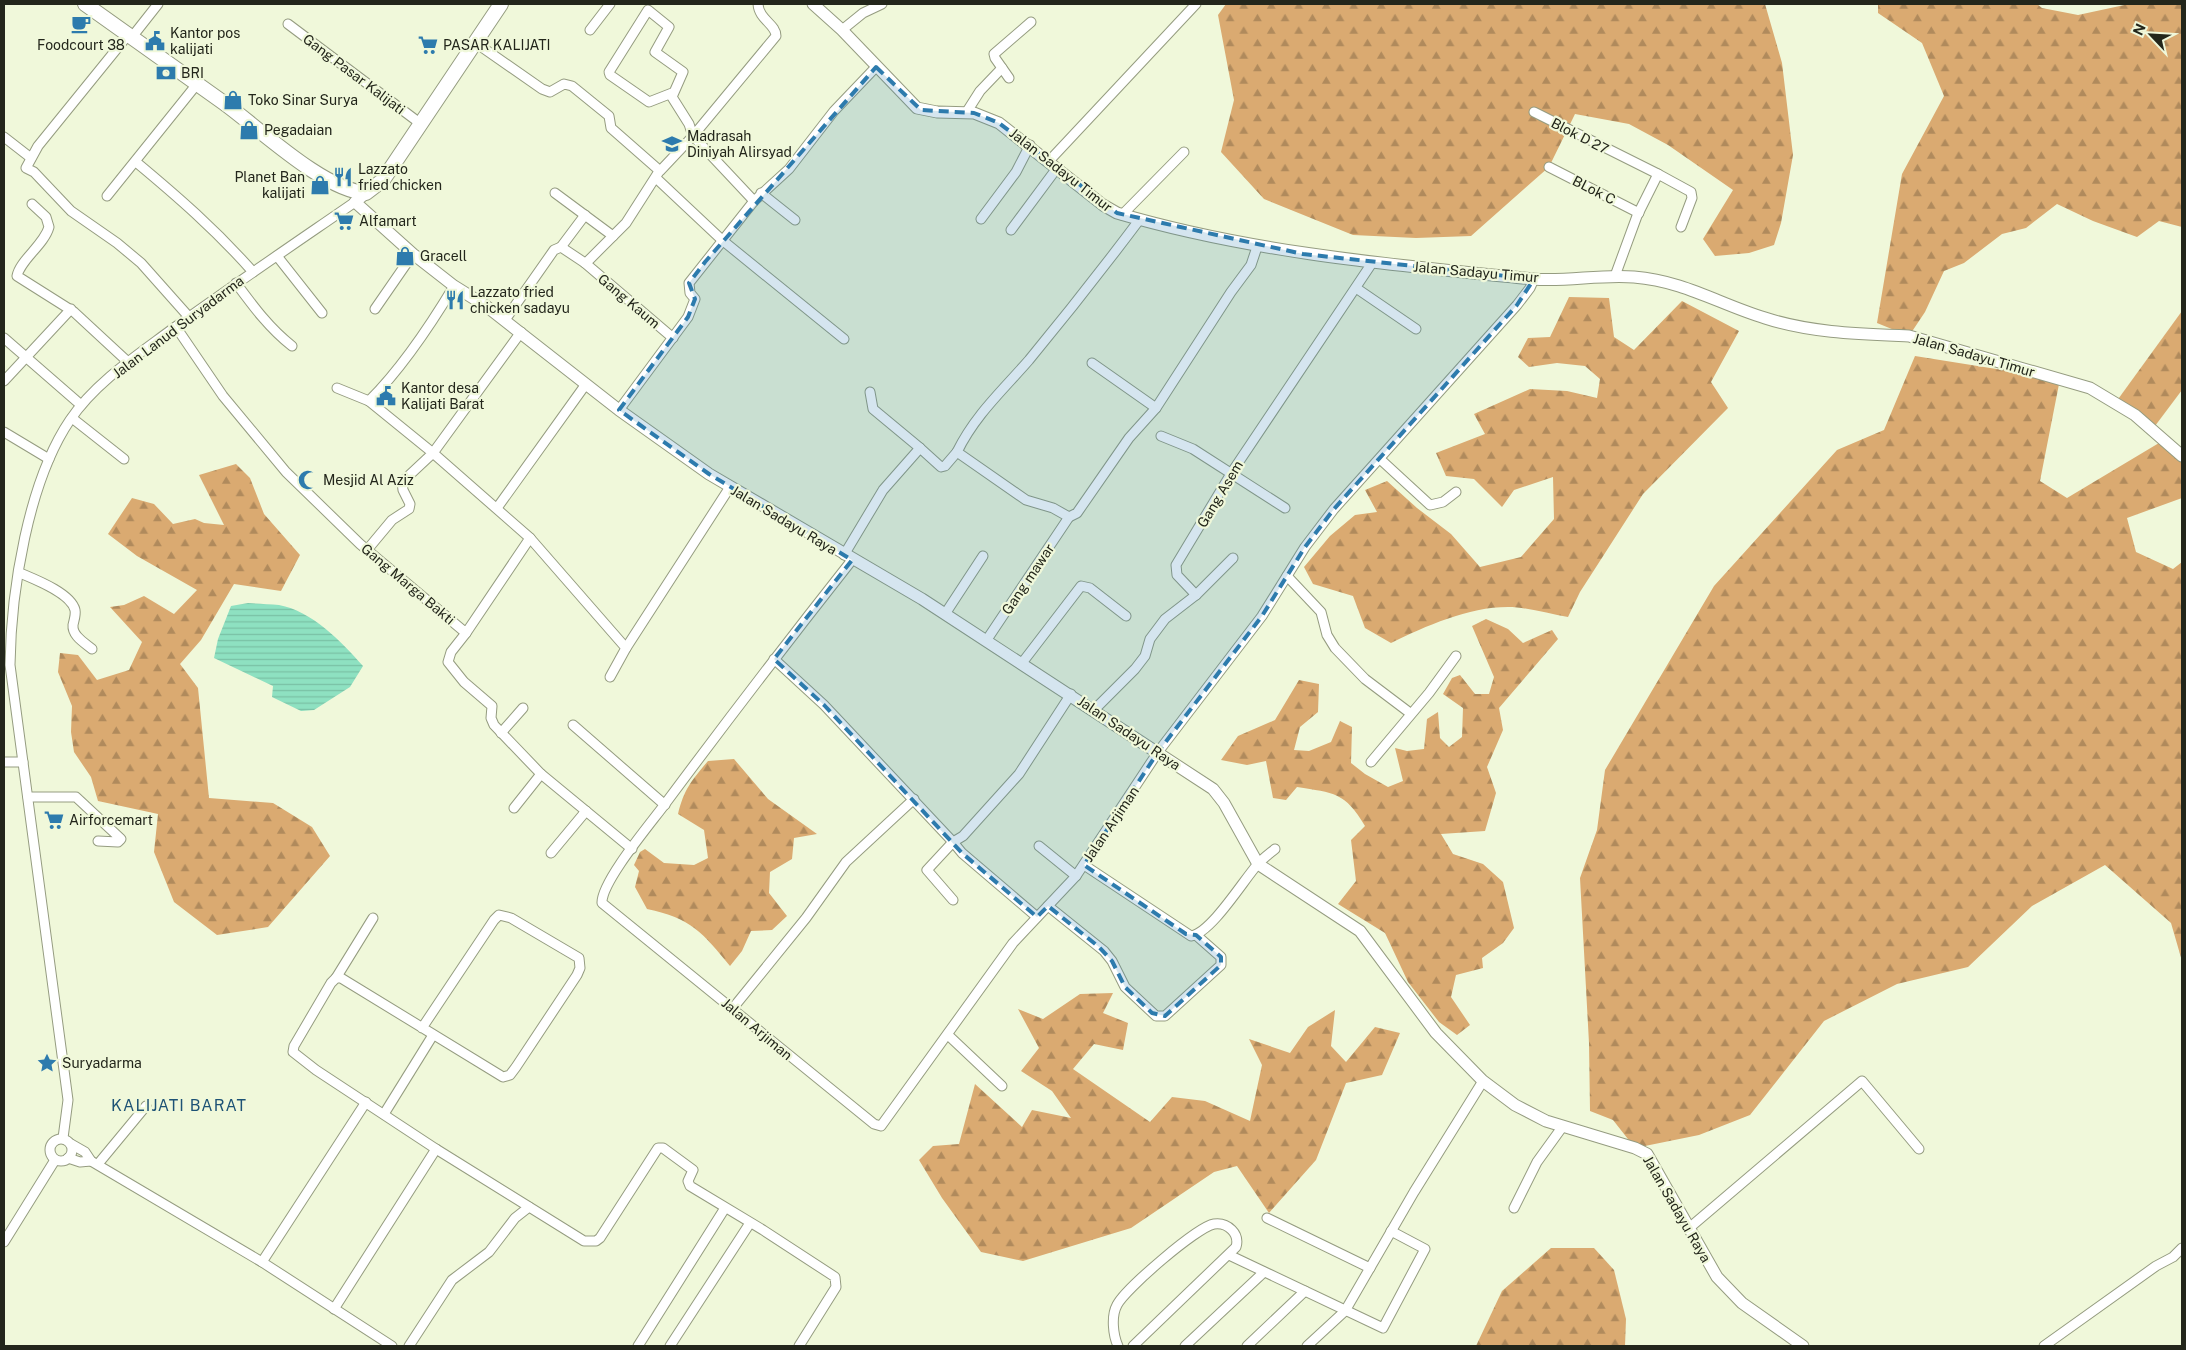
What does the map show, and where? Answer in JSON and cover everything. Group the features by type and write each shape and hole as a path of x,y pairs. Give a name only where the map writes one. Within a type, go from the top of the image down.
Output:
{"main road":[{"path":"85,4 313,170 352,192 366,193 383,180 501,4"}],"street":[{"path":"158,4 38,146 26,168 34,172 71,211 117,243 141,263 189,317"},
{"path":"590,30 610,4"},
{"name":"Gang Kaum","path":"585,263 626,222 658,174 693,136 776,36 775,30 761,17 758,4"},
{"name":"Jalan Sadayu Timur","path":"813,4 842,30 909,102 921,110 966,113 983,116 999,123 1030,145 1103,205 1122,215 1257,247 1372,263 1534,279 1615,276 1643,278 1683,286 1784,324 1877,336 1909,336 2074,383 2116,402 2135,415 2182,456"},
{"path":"842,30 863,13 882,4"},
{"path":"1011,230 1053,165 1196,4"},
{"path":"672,93 649,102 610,75 609,72 648,10 669,28 656,49 656,53 683,72 672,93 674,101 687,120 693,136 754,201"},
{"path":"1010,78 994,56 995,52 1032,22"},
{"name":"Gang Pasar Kalijati","path":"288,24 421,124"},
{"path":"476,43 542,89 550,92 564,84 572,86 609,116 611,128 722,240 844,339"},
{"path":"619,410 673,338 694,305 689,283 754,201 789,169 834,111 876,67"},
{"path":"966,113 980,90 1002,68"},
{"path":"107,196 197,84"},
{"name":"Blok D 27","path":"1534,112 1690,191 1692,198 1681,228"},
{"path":"4,137 31,158"},
{"path":"981,219 1016,172 1030,145"},
{"path":"1122,215 1184,152"},
{"path":"136,162 157,178 215,230 253,272"},
{"name":"BLok C","path":"1549,167 1639,213"},
{"path":"1615,276 1639,213 1658,174"},
{"name":"Jalan Lanud Suryadarma","path":"63,1138 68,1100 12,683 11,639 20,573 35,498 49,459 72,418 81,406 128,362 236,283 366,193"},
{"path":"555,193 613,236"},
{"path":"761,193 796,220"},
{"name":"Jalan Sadayu Raya","path":"355,202 413,254 454,286 505,320 619,410 730,488 945,614 1071,694 1218,794 1258,864 1360,931 1426,1020 1483,1081 1515,1105 1546,1121 1643,1151 1651,1160 1706,1260 1726,1289 1803,1346"},
{"path":"32,204 46,217 49,227 44,238 18,271 17,276 70,309 128,362"},
{"path":"505,320 554,250 561,247 585,216"},
{"path":"870,392 873,409 941,467 945,466 957,452 986,406 1014,377 1053,330 1140,219"},
{"name":"Gang Kaum","path":"561,247 585,263 673,338"},
{"name":"Gang mawar","path":"986,641 1069,517 1077,514 1129,438 1156,408 1244,275 1257,247"},
{"path":"375,309 413,254"},
{"path":"277,256 322,313"},
{"name":"Gang Asem","path":"1196,595 1177,575 1176,565 1232,472 1372,263"},
{"name":"Jalan Arjiman","path":"920,448 883,490 848,557 632,849 604,892 602,902 817,1079 878,1126 885,1123 1013,943 1076,876 1158,752 1262,616 1305,547 1334,509 1517,306 1534,279"},
{"path":"236,283 264,320 292,346"},
{"path":"369,401 402,363 454,286"},
{"path":"1356,288 1416,330"},
{"path":"4,381 70,309"},
{"name":"Gang Marga Bakti","path":"176,327 223,396 281,466 367,550 466,633 530,538"},
{"path":"367,550 392,520 409,509 410,504 402,490 402,482 433,453 521,332"},
{"path":"4,338 27,356 81,406"},
{"path":"1092,364 1156,408"},
{"path":"497,508 586,384"},
{"path":"337,388 369,401 497,508 530,538 626,648"},
{"path":"72,418 124,459"},
{"path":"4,432 49,459"},
{"path":"1162,436 1193,449 1232,472 1285,508"},
{"path":"957,452 1026,500 1053,508 1069,517"},
{"path":"1380,459 1429,504 1442,502 1456,492"},
{"path":"610,677 626,648 730,488"},
{"path":"945,614 983,556"},
{"path":"1094,710 1135,669 1145,656 1150,639 1165,619 1196,595 1233,558"},
{"path":"20,573 56,590 72,604 75,612 73,630 92,650"},
{"path":"1287,576 1321,612 1327,635 1335,648 1365,679 1410,713"},
{"path":"1022,663 1081,586 1090,588 1126,616"},
{"path":"466,633 451,652 448,662 464,682 492,706 492,722 541,774 632,849"},
{"path":"1371,762 1456,656"},
{"path":"774,659 824,705 962,852 1037,917"},
{"path":"4,678 12,683"},
{"path":"953,900 927,870 953,842 963,836 1019,774 1071,694"},
{"path":"501,733 523,708"},
{"path":"573,725 665,804"},
{"path":"4,762 22,762"},
{"path":"514,808 541,774"},
{"path":"28,797 76,797 121,839 118,842 98,841"},
{"path":"733,1008 806,918 846,862 914,799"},
{"path":"550,853 586,811"},
{"path":"1039,846 1076,876"},
{"path":"1196,935 1218,914 1258,864 1275,849"},
{"path":"1048,906 1104,951 1112,961 1125,986 1156,1016 1165,1016 1221,965 1221,957 1196,935 1186,934 1084,865"},
{"path":"336,978 341,978 422,1028 434,1035 497,1074 504,1077 510,1075 576,975 580,968 578,958 512,918 499,916 494,920 422,1028"},
{"path":"373,918 336,978 330,983 294,1046 293,1052 436,1149 584,1241 596,1241 600,1238 660,1147 693,1170 688,1181 690,1186 832,1274 837,1280 836,1288 801,1346"},
{"path":"384,1114 434,1035"},
{"path":"948,1035 1002,1086"},
{"path":"1307,1346 1344,1310 1483,1081"},
{"path":"1688,1229 1862,1081 1919,1150"},
{"path":"262,1262 366,1102"},
{"path":"95,1163 146,1106"},
{"path":"1514,1208 1537,1162 1563,1126"},
{"path":"71,1144 71,1154 68,1158 61,1161 55,1160 50,1154 50,1146 55,1140 63,1138 85,1152 95,1163 262,1262 392,1346"},
{"path":"334,1309 436,1149"},
{"path":"68,1158 80,1162 95,1163"},
{"path":"4,1242 55,1160"},
{"path":"409,1346 452,1280 489,1252 515,1218 529,1207"},
{"path":"638,1346 725,1208"},
{"path":"1267,1218 1370,1268"},
{"path":"670,1346 750,1223"},
{"path":"1118,1346 1113,1322 1116,1306 1125,1292 1199,1230 1215,1224 1226,1226 1234,1231 1238,1241 1236,1247 1229,1255 1133,1346"},
{"path":"1229,1255 1383,1328 1425,1248 1391,1231"},
{"path":"2044,1346 2140,1277 2173,1257 2182,1248"},
{"path":"1185,1346 1264,1272"},
{"path":"1248,1346 1305,1291"}],"highlighted area":[{"path":"876,67 921,110 974,113 999,123 1117,213 1303,254 1534,279 1517,305 1334,509 1305,547 1262,616 1158,752 1084,865 1186,934 1196,935 1221,957 1221,965 1165,1016 1152,1013 1125,987 1112,961 1099,947 1048,906 1037,917 962,853 824,705 774,659 852,560 709,474 619,410 688,317 695,299 689,283 705,262"}],"green space":[{"path":"1226,4 1765,4 1782,63 1793,155 1781,223 1774,245 1749,253 1715,256 1703,239 1733,190 1668,145 1629,124 1575,114 1549,167 1471,236 1416,238 1353,235 1264,199 1221,152 1234,100 1218,15"},
{"path":"1878,4 2037,4 2042,8 2078,15 2129,4 2182,4 2182,227 2159,221 2137,237 2093,221 2057,204 2026,228 2002,234 1964,263 1944,271 1925,312 1909,336 1877,323 1902,174 1944,96 1922,43 1878,13"},
{"path":"1569,297 1609,298 1614,337 1634,350 1682,301 1739,331 1711,382 1728,408 1643,494 1580,592 1568,617 1523,608 1508,607 1478,610 1418,630 1391,643 1365,628 1353,596 1313,584 1304,567 1330,536 1355,515 1377,512 1365,490 1387,481 1417,508 1451,534 1480,567 1521,557 1554,519 1553,477 1514,490 1502,507 1474,479 1446,476 1436,453 1485,434 1474,414 1530,389 1567,391 1597,398 1600,379 1585,366 1557,363 1529,367 1518,357 1528,338 1550,337"},
{"path":"2182,311 2182,390 2152,430 2116,402"},
{"path":"1915,356 2060,379 2040,481 2067,498 2164,440 2182,456 2182,498 2127,518 2136,552 2173,569 2182,562 2182,961 2171,923 2105,865 2032,906 1968,967 1897,984 1824,1021 1750,1115 1699,1135 1635,1148 1613,1120 1590,1111 1589,1043 1580,878 1597,830 1605,770 1714,586 1837,450 1884,430"},
{"path":"236,464 250,478 264,514 300,555 281,591 234,584 201,640 180,664 198,688 209,798 273,803 312,827 330,856 268,927 217,935 174,902 154,852 158,814 98,801 91,777 74,752 71,732 72,706 58,672 60,653 78,655 97,680 129,670 142,642 110,607 124,605 144,596 174,614 197,590 137,556 108,534 132,498 154,504 173,524 195,519 204,523 224,525 199,475"},
{"path":"1486,619 1508,629 1523,643 1552,630 1558,639 1499,708 1503,730 1487,767 1496,793 1485,831 1441,834 1453,854 1483,864 1503,882 1514,928 1503,943 1482,958 1483,968 1456,975 1451,997 1470,1025 1457,1035 1439,1022 1408,982 1385,933 1338,904 1356,881 1351,840 1365,826 1351,806 1330,793 1297,787 1286,800 1273,798 1266,761 1247,765 1221,760 1238,736 1275,720 1299,680 1319,684 1318,712 1300,727 1294,750 1309,751 1331,742 1340,721 1352,727 1351,763 1365,774 1388,787 1403,781 1395,748 1407,751 1424,749 1427,719 1438,712 1440,738 1449,747 1462,737 1463,708 1443,694 1452,678 1460,675 1475,694 1489,694 1494,677 1472,626"},
{"path":"734,759 768,799 817,834 794,838 792,859 770,872 769,893 787,916 772,930 751,931 742,951 730,966 712,944 695,928 675,917 647,909 635,887 639,871 634,865 640,852 645,849 664,863 694,865 708,858 704,830 678,814 689,785 708,761"},
{"path":"1113,993 1103,1013 1128,1023 1123,1050 1094,1044 1073,1069 1150,1122 1172,1097 1205,1101 1250,1121 1262,1065 1249,1039 1290,1053 1308,1027 1335,1010 1331,1046 1346,1062 1375,1027 1400,1033 1382,1075 1346,1083 1316,1160 1269,1213 1237,1166 1214,1172 1131,1228 1023,1261 981,1252 942,1198 919,1160 933,1146 959,1144 975,1084 1022,1127 1032,1110 1071,1118 1052,1091 1021,1071 1039,1048 1018,1009 1043,1019 1080,994"},
{"path":"1551,1248 1594,1248 1614,1270 1626,1319 1625,1346 1476,1346 1502,1291"}],"shaded area":[{"path":"248,603 279,605 291,608 326,629 363,666 350,687 314,710 301,711 272,697 273,686 214,658 218,639 231,606"}],"place":[{"name":"Foodcourt 38","path":"81,24"},
{"name":"Kantor pos kalijati","path":"155,41"},
{"name":"PASAR KALIJATI","path":"428,45"},
{"name":"BRI","path":"166,73"},
{"name":"Toko Sinar Surya","path":"233,100"},
{"name":"Pegadaian","path":"249,130"},
{"name":"Madrasah Diniyah Alirsyad","path":"672,144"},
{"name":"Lazzato fried chicken","path":"343,177"},
{"name":"Planet Ban kalijati","path":"320,185"},
{"name":"Alfamart","path":"344,221"},
{"name":"Gracell","path":"405,256"},
{"name":"Lazzato fried chicken sadayu","path":"455,300"},
{"name":"Kantor desa Kalijati Barat","path":"386,396"},
{"name":"Mesjid Al Aziz","path":"308,480"},
{"name":"Airforcemart","path":"54,820"},
{"name":"Suryadarma","path":"47,1063"}],"district":[{"name":"KALIJATI BARAT","path":"179,1105"}]}
